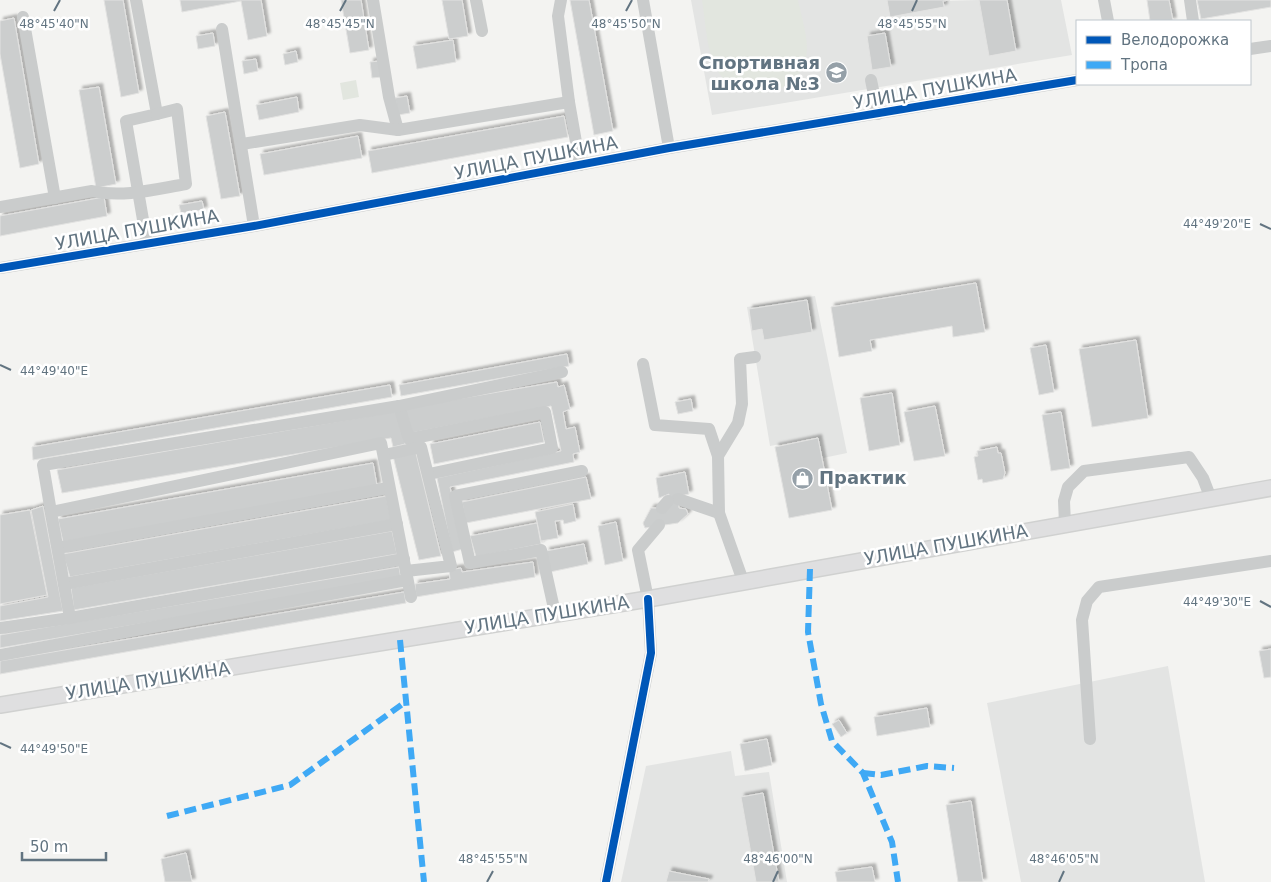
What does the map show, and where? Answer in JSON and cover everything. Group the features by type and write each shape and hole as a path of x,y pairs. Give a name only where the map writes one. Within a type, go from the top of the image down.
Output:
{"main road":[{"name":"УЛИЦА ПУШКИНА","path":"0,705 648,599 1271,488"}],"street":[{"path":"136,0 157,114"},
{"path":"372,0 389,96 398,130"},
{"path":"476,0 482,31"},
{"path":"561,0 558,16 569,102 580,165"},
{"path":"643,0 669,148"},
{"path":"1104,0 1108,20"},
{"path":"1190,0 1192,20"},
{"path":"23,17 55,198"},
{"path":"222,29 254,226"},
{"path":"1251,49 1271,46"},
{"path":"870,80 878,114"},
{"name":"УЛИЦА ПУШКИНА","path":"0,268 254,226 669,148 1076,80"},
{"path":"242,144 360,125 398,130 569,102"},
{"path":"0,207 92,191 106,194 136,192 186,184 177,110 126,121 136,192 146,243"},
{"path":"718,456 738,423 742,404 740,359 755,357"},
{"path":"643,364 654,425 709,429 718,456 719,513 743,581"},
{"path":"70,618 43,465 399,406 562,372"},
{"path":"399,406 409,439 420,443"},
{"path":"384,455 420,443 544,412 552,448 429,474"},
{"path":"51,512 381,443 388,488 411,597"},
{"path":"420,443 451,566"},
{"path":"1065,524 1064,501 1068,487 1084,471 1190,457 1203,478 1211,499"},
{"path":"470,563 455,496 582,471"},
{"path":"58,548 388,488"},
{"path":"669,503 719,513"},
{"path":"64,584 397,524"},
{"path":"606,882 651,653 648,599 638,550 659,525"},
{"path":"0,628 406,570 451,566 541,550 555,613"},
{"path":"1090,739 1082,620 1087,600 1100,587 1271,561"},
{"path":"0,655 406,570"}],"shaded area":[{"name":"Спортивная школа №3","path":"691,0 887,0 890,17 944,7 943,1 979,0 990,56 1016,51 1007,0 1061,0 1072,55 712,115"},
{"path":"702,0 798,0 807,43 805,62 799,73 791,82 770,92 746,90 724,79 717,69 710,50"},
{"path":"356,80 359,97 343,100 340,83"},
{"path":"815,296 847,453 823,458 818,437 770,446 747,307"},
{"path":"1168,666 1205,882 1021,882 987,703"},
{"path":"731,751 735,776 769,772 787,882 621,882 646,766"}],"building":[{"path":"104,0 123,0 139,93 121,97"},
{"path":"180,0 261,0 267,36 248,40 241,1 182,12"},
{"path":"341,0 361,0 369,50 350,53"},
{"path":"442,0 462,0 468,36 449,39"},
{"path":"570,0 589,0 613,131 594,135"},
{"path":"887,0 950,0 943,1 944,7 890,17"},
{"path":"979,0 1007,0 1016,51 989,56"},
{"path":"1147,0 1169,0 1173,20 1150,20"},
{"path":"1197,0 1271,0 1271,7 1201,19"},
{"path":"14,18 39,164 20,168 0,54 0,21"},
{"path":"213,33 215,46 198,49 196,36"},
{"path":"885,33 891,67 872,70 867,36"},
{"path":"453,40 456,62 417,69 413,46"},
{"path":"296,51 298,62 285,65 283,54"},
{"path":"256,59 258,71 244,74 242,61"},
{"path":"380,61 382,77 372,78 370,62"},
{"path":"99,87 116,184 96,188 79,90"},
{"path":"407,96 410,113 398,115 395,98"},
{"path":"297,97 299,112 259,120 256,105"},
{"path":"225,112 240,196 221,199 206,116"},
{"path":"564,116 568,137 372,173 368,151"},
{"path":"358,136 362,158 264,175 260,154"},
{"path":"104,197 107,216 0,236 0,216"},
{"path":"202,201 204,210 181,213 179,205"},
{"path":"976,283 985,332 953,337 952,326 870,340 872,351 839,357 831,307"},
{"path":"807,300 812,332 764,340 762,329 752,331 749,309"},
{"path":"1136,340 1148,418 1092,427 1079,349"},
{"path":"1046,345 1054,392 1039,395 1030,348"},
{"path":"567,354 569,366 401,396 399,385"},
{"path":"557,382 558,387 564,385 570,409 563,412 566,429 575,427 580,452 573,454 574,462 450,487 463,549 452,552 437,478 561,451 551,406 411,433 404,408"},
{"path":"390,385 392,397 33,460 32,447"},
{"path":"892,393 900,445 869,451 860,398"},
{"path":"691,399 693,411 678,414 675,402"},
{"path":"935,406 945,456 914,461 904,412"},
{"path":"398,411 405,444 393,447 391,438 62,493 57,470"},
{"path":"1061,412 1070,468 1051,471 1042,415"},
{"path":"540,422 544,442 434,464 430,444"},
{"name":"Практик","path":"818,438 832,510 789,518 775,447"},
{"path":"997,447 998,453 1001,453 1005,473 1003,479 983,483 982,479 978,480 974,457 978,456 977,451"},
{"path":"415,449 441,556 419,560 393,456"},
{"path":"373,463 377,486 63,542 58,519"},
{"path":"685,472 689,494 680,496 678,499 679,508 686,509 688,514 678,523 645,528 643,523 651,508 662,508 668,501 669,494 659,498 656,478"},
{"path":"586,477 591,499 466,523 462,502"},
{"path":"386,496 391,520 70,577 63,554"},
{"path":"573,504 576,521 564,524 563,520 555,521 558,538 541,541 535,512"},
{"path":"43,506 63,611 0,621 0,606 48,597 31,510"},
{"path":"30,510 47,595 0,604 0,515"},
{"path":"616,522 623,561 605,565 598,526"},
{"path":"537,523 541,544 476,557 470,536"},
{"path":"392,531 397,554 74,610 71,588"},
{"path":"584,544 588,564 550,572 546,551"},
{"path":"533,562 535,577 416,597 415,584 450,579 449,570 461,568 462,572"},
{"path":"399,567 401,579 0,648 0,635"},
{"path":"404,592 406,603 0,674 0,661"},
{"path":"1271,649 1271,677 1264,678 1259,651"},
{"path":"927,708 930,727 877,736 874,717"},
{"path":"839,720 847,733 841,737 832,724"},
{"path":"767,739 772,765 745,771 740,744"},
{"path":"763,793 779,882 756,882 741,797"},
{"path":"971,801 983,882 958,882 946,805"},
{"path":"186,853 192,882 165,882 161,859"},
{"path":"872,867 875,882 837,882 835,872"},
{"path":"669,871 709,879 708,882 666,882"}],"marked path":[{"path":"810,569 808,632 821,704 832,741 863,773 892,842 898,882"},
{"path":"400,640 424,882"},
{"path":"167,816 290,785 404,703"},
{"path":"863,773 881,775 927,766 954,768"}],"cycle path":[{"path":"0,268 254,226 669,148 1076,80"},
{"path":"606,882 651,653 648,599"}],"place":[{"name":"Спортивная школа №3","path":"836,73"},
{"name":"Практик","path":"803,478"}]}
